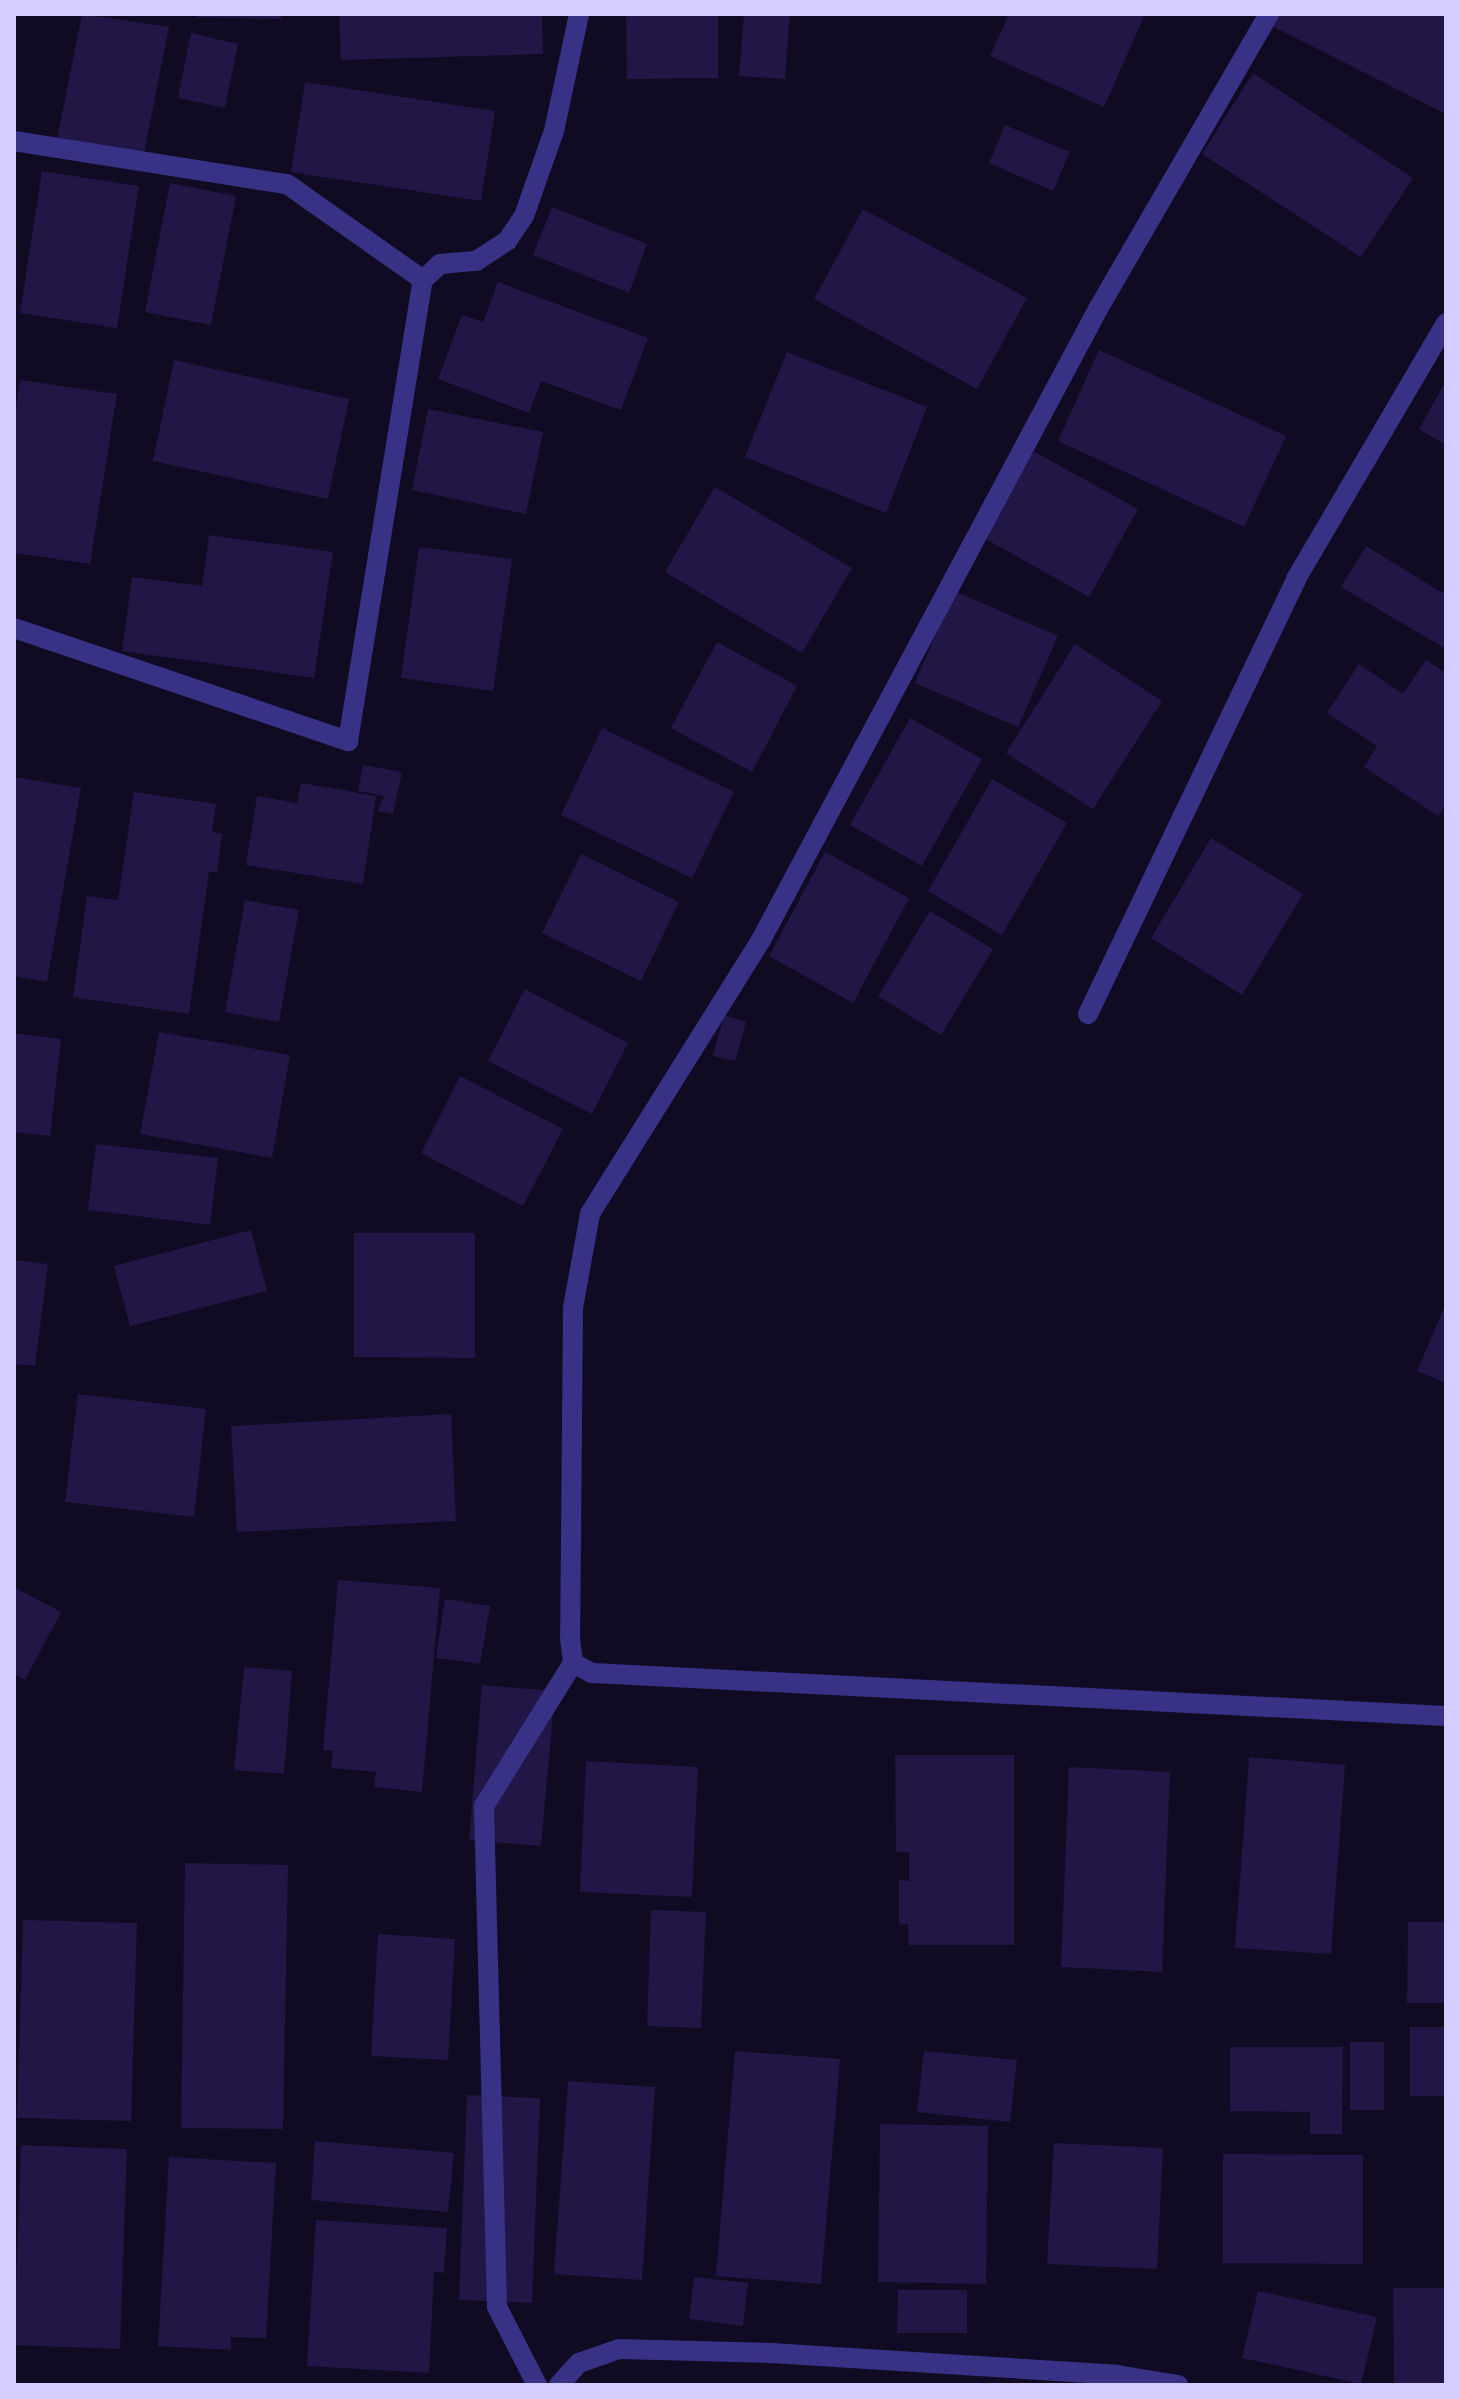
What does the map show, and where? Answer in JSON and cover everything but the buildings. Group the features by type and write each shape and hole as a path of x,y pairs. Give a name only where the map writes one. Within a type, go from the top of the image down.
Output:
{"street":[{"path":"14,628 348,741 423,280 440,264 476,261 507,241 524,216 554,131 579,14"},
{"path":"537,2385 497,2307 484,1806 573,1663 573,1308 590,1214 761,940 1098,309 1269,14"},
{"path":"14,141 287,184 423,280"},
{"path":"1088,1014 1296,579 1446,323"},
{"path":"573,1663 592,1673 1446,1716"},
{"path":"559,2385 579,2363 619,2349 802,2355 1178,2385"}]}
